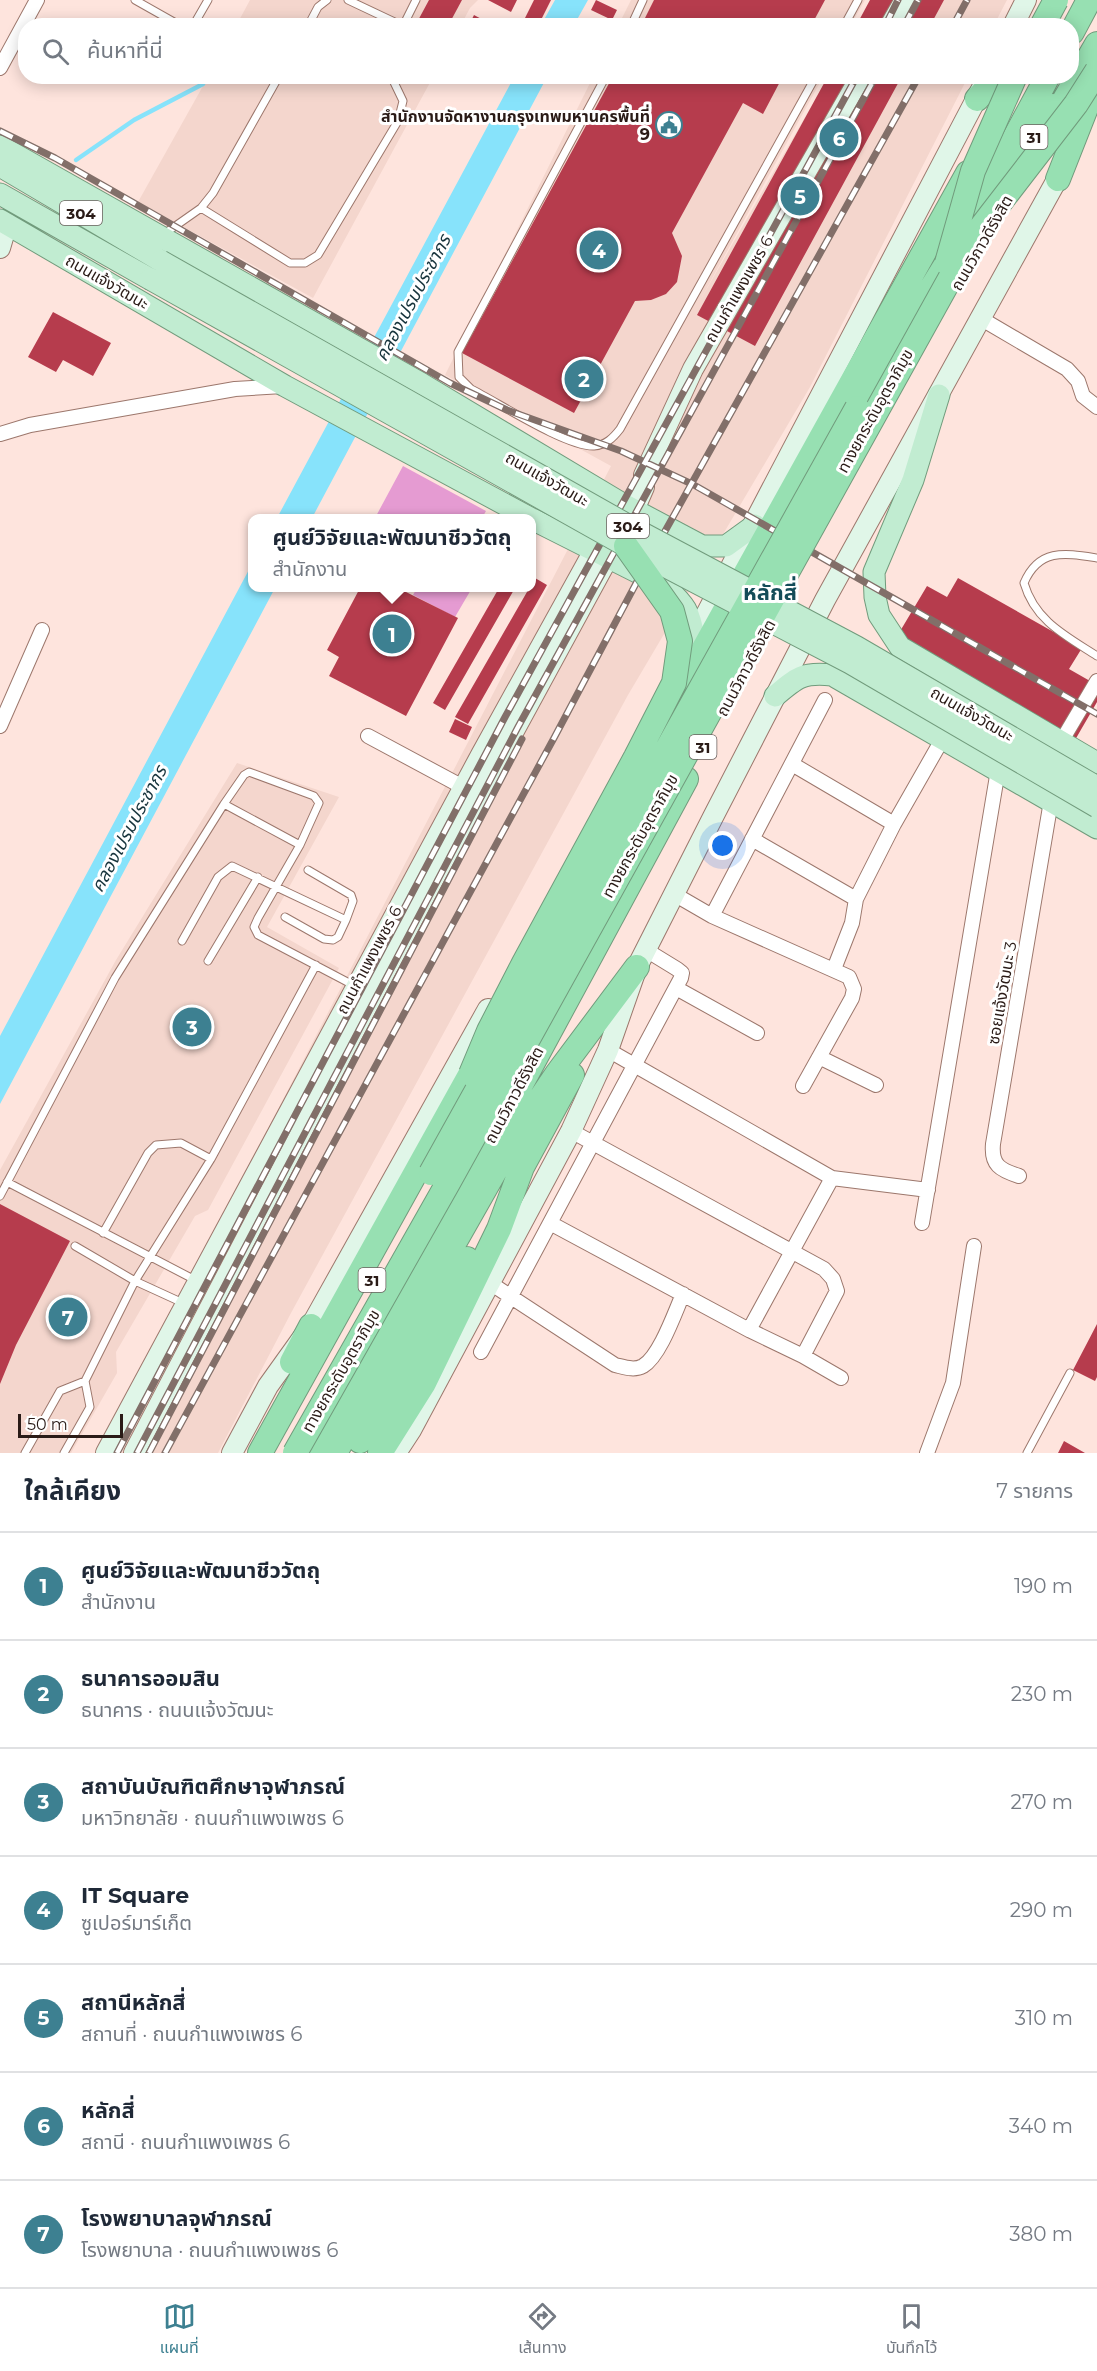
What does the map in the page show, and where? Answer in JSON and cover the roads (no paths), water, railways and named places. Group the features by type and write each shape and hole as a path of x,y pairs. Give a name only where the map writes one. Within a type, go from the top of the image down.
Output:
{"highway":[{"path":"1034,18 1044,0"},
{"path":"1042,18 1057,0"},
{"path":"1047,18 1057,0"},
{"path":"1056,18 1066,0"},
{"path":"1079,18 1089,0"},
{"name":"ทางยกระดับอุตราภิมุข","path":"1079,64 1097,35"},
{"name":"ถนนวิภาวดีรังสิต","path":"1079,75 1097,44"},
{"path":"972,239 1076,105 1097,71"},
{"path":"1058,179 1097,80"},
{"path":"977,99 991,84"},
{"path":"947,263 973,171 1011,84"},
{"name":"31","path":"260,1453 844,392 1017,84"},
{"name":"ทางยกระดับอุตราภิมุข","path":"277,1453 857,408 947,263 1044,84"},
{"name":"ทางยกระดับอุตราภิมุข","path":"295,1453 448,1183 972,239 1067,84"},
{"name":"ถนนวิภาวดีรังสิต","path":"313,1453 464,1190 883,414 1074,84"},
{"path":"431,1173 489,1031 674,683 680,641 672,611 609,553"},
{"path":"335,1453 513,1139 557,1074 642,959"},
{"path":"352,1453 414,1358 483,1228 522,1167 601,1016"},
{"path":"394,1452 424,1383 499,1229 522,1167"},
{"path":"300,1380 353,1252"},
{"path":"246,1453 311,1326"}],"main road":[{"path":"895,18 905,0"},
{"path":"1017,18 1026,0"},
{"name":"ถนนกำแพงเพชร 6","path":"134,1453 271,1188 609,553 627,507 633,481 644,475 693,369 856,84"},
{"name":"31","path":"232,1453 268,1386 311,1326 353,1252 694,638 984,84"},
{"name":"31","path":"394,1452 490,1283 571,1131 608,1050 642,959 775,696 1097,108"},
{"name":"ถนนแจ้งวัฒนะ","path":"0,146 422,384 627,507 702,546 713,548 726,546 755,525"},
{"name":"ถนนแจ้งวัฒนะ","path":"0,166 161,261 633,528 857,647 1097,787"},
{"name":"ถนนแจ้งวัฒนะ","path":"0,194 150,279 665,586 683,602 690,615 694,638"},
{"path":"0,248 3,222"},
{"name":"ถนนแจ้งวัฒนะ","path":"3,222 285,386 521,514"},
{"name":"ถนนแจ้งวัฒนะ","path":"939,395 913,480 874,572 875,597 879,615 900,647 1097,763"},
{"path":"536,522 570,524 582,513 585,490 575,476"},
{"name":"ถนนแจ้งวัฒนะ","path":"536,522 850,663 1097,807"},
{"name":"ถนนกำแพงเพชร 6","path":"106,1453 115,1432 463,787 609,553"},
{"path":"862,691 856,677 858,664 863,655 876,645 900,647"},
{"path":"775,696 798,676 814,673 832,675 1097,828"},
{"path":"252,1178 271,1188"}],"street":[{"path":"30,18 37,0"},
{"path":"0,68 18,46"},
{"path":"980,318 1067,369 1078,381 1083,396 1097,406"},
{"path":"0,434 30,424 235,389 285,386"},
{"path":"0,726 42,630"},
{"path":"1061,742 1097,681"},
{"path":"712,916 825,700"},
{"path":"368,736 463,787"},
{"path":"834,969 852,923 856,899 894,824 943,738"},
{"path":"792,764 894,824"},
{"path":"922,1223 998,770"},
{"name":"ซอยแจ้งวัฒนะ 3","path":"1019,1176 1003,1171 992,1158 1051,801"},
{"path":"753,839 856,899"},
{"path":"674,894 712,916 849,977 854,989 852,998 802,1086"},
{"path":"481,1352 676,988 682,973 642,959"},
{"path":"676,988 757,1033"},
{"path":"608,1050 832,1178 928,1190"},
{"path":"819,1057 876,1085"},
{"path":"571,1131 824,1269 833,1279 837,1291 803,1356"},
{"path":"749,1330 832,1178"},
{"path":"550,1223 841,1378"},
{"path":"927,1453 952,1383 974,1246"},
{"path":"490,1283 615,1365 631,1369 644,1366 655,1353 683,1294"}],"lane":[{"path":"135,0 167,18"},
{"path":"198,18 208,0"},
{"path":"312,18 318,7 327,0"},
{"path":"348,0 386,18"},
{"path":"407,18 416,0"},
{"path":"635,18 643,0"},
{"path":"848,18 858,0"},
{"path":"161,236 201,208 248,135 275,84"},
{"path":"201,208 290,263 305,263 318,255 398,121 403,101 395,84"},
{"path":"602,84 458,352 459,377 471,389 575,444 595,446 610,441 620,429 812,84"},
{"path":"1097,558 1054,554 1034,565 1024,583 1036,611 1052,627 1097,656"},
{"path":"0,1196 115,978 224,804 244,775 249,772 314,796 320,803 300,845 254,927 258,935 355,986"},
{"path":"224,804 300,845"},
{"path":"182,941 218,877 228,867 240,868 345,920"},
{"path":"285,917 324,939 333,940 339,937 353,901 351,895 308,870"},
{"path":"208,961 258,877"},
{"path":"64,1453 90,1407 85,1381 135,1281 211,1159 316,965"},
{"path":"103,1233 148,1153 156,1144 181,1143 211,1159"},
{"path":"7,1182 149,1258 198,1281"},
{"path":"75,1246 135,1281 185,1304"},
{"path":"1027,1453 1070,1373"},
{"path":"27,1452 60,1391 85,1381"},
{"path":"97,1453 115,1432"}],"water":[{"path":"555,0 588,0 578,18 545,18"},
{"name":"คลองเปรมประชากร","path":"510,84 543,84 314,514 279,514"},
{"name":"คลองเปรมประชากร","path":"248,571 248,592 273,592 0,1104 0,1036"}],"waterway":[{"path":"76,160 134,120 203,84"}],"railway":[{"path":"889,18 898,0"},
{"path":"908,18 918,0"},
{"path":"957,18 967,0"},
{"path":"117,1453 504,719 853,84"},
{"path":"137,1453 518,727 872,84"},
{"path":"165,1453 640,576 915,84"},
{"path":"0,131 55,158 450,383 507,410 621,451 694,485 1097,714"},
{"path":"149,1453 522,739"}],"place":[{"name":"สำนักงานจัดหางานกรุงเทพมหานครพื้นที่ 9","path":"669,125"},
{"name":"หลักสี่","path":"839,138"},
{"name":"สถานีหลักสี่","path":"800,196"},
{"name":"IT Square","path":"599,250"},
{"name":"ธนาคารออมสิน","path":"584,379"},
{"name":"ศูนย์วิจัยและพัฒนาชีววัตถุ","path":"392,634"},
{"name":"สถาบันบัณฑิตศึกษาจุฬาภรณ์","path":"192,1027"},
{"name":"โรงพยาบาลจุฬาภรณ์","path":"68,1317"}],"district":[{"name":"หลักสี่","path":"770,592"}]}
